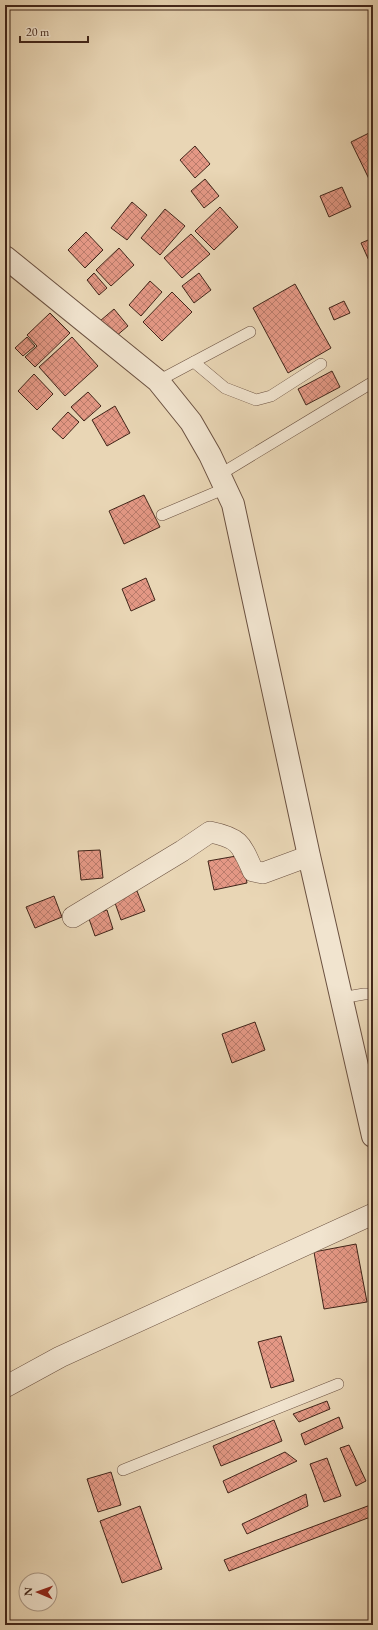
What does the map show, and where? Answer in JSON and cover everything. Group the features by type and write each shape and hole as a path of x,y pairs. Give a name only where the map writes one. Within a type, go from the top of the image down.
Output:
{"street":[{"path":"5,258 158,381 191,422 210,455 233,504 309,856 373,1136"},
{"path":"73,917 182,851 210,832 226,835 242,846 253,871 263,873 309,856"},
{"path":"5,1387 60,1357 373,1214"}],"lane":[{"path":"158,381 250,332"},
{"path":"194,362 225,388 256,400 271,396 321,364"},
{"path":"162,515 222,482 373,382"},
{"path":"341,998 373,994"},
{"path":"123,1470 338,1384"}],"building":[{"path":"373,131 373,180 370,181 351,142"},
{"path":"195,146 210,164 195,178 180,160"},
{"path":"205,179 219,196 204,208 191,191"},
{"path":"342,187 351,207 329,217 320,196"},
{"path":"132,202 147,215 127,240 111,228"},
{"path":"220,207 238,227 214,250 195,231"},
{"path":"165,209 185,226 160,255 141,238"},
{"path":"86,232 103,250 85,268 68,250"},
{"path":"191,234 210,254 182,278 164,258"},
{"path":"373,238 373,264 371,265 361,243"},
{"path":"119,248 134,265 111,286 96,270"},
{"path":"94,273 107,288 99,295 87,280"},
{"path":"199,273 211,290 194,303 182,286"},
{"path":"150,281 162,292 141,316 129,305"},
{"path":"295,284 331,348 288,373 253,308"},
{"path":"172,292 192,312 162,341 143,322"},
{"path":"344,301 350,313 334,320 329,308"},
{"path":"114,309 128,326 115,337 100,321"},
{"path":"50,313 70,333 35,367 25,357 37,346 27,335"},
{"path":"27,337 35,346 23,356 15,348"},
{"path":"72,337 98,366 65,396 39,367"},
{"path":"332,371 340,387 306,405 298,389"},
{"path":"34,374 53,394 37,410 18,391"},
{"path":"88,392 101,406 84,421 71,407"},
{"path":"115,406 130,433 107,446 92,420"},
{"path":"68,412 79,422 63,439 52,429"},
{"path":"144,495 160,527 124,544 109,511"},
{"path":"146,578 155,600 131,611 122,589"},
{"path":"100,850 103,878 81,880 78,851"},
{"path":"242,855 247,883 214,890 208,861"},
{"path":"137,891 145,911 121,920 114,900"},
{"path":"54,896 62,917 35,928 26,907"},
{"path":"107,910 113,929 95,936 88,916"},
{"path":"255,1022 265,1050 232,1063 222,1034"},
{"path":"356,1244 367,1302 324,1309 314,1252"},
{"path":"281,1336 294,1381 271,1388 258,1342"},
{"path":"327,1401 330,1409 299,1422 293,1414"},
{"path":"339,1417 343,1428 305,1445 301,1434"},
{"path":"274,1420 282,1441 221,1466 213,1446"},
{"path":"349,1445 366,1481 356,1486 340,1448"},
{"path":"285,1452 297,1461 228,1493 223,1481"},
{"path":"327,1458 341,1496 324,1502 310,1464"},
{"path":"111,1472 121,1505 98,1512 87,1479"},
{"path":"306,1494 308,1506 247,1534 242,1524"},
{"path":"373,1504 373,1516 229,1571 224,1560"},
{"path":"140,1506 162,1569 122,1583 100,1521"}]}
